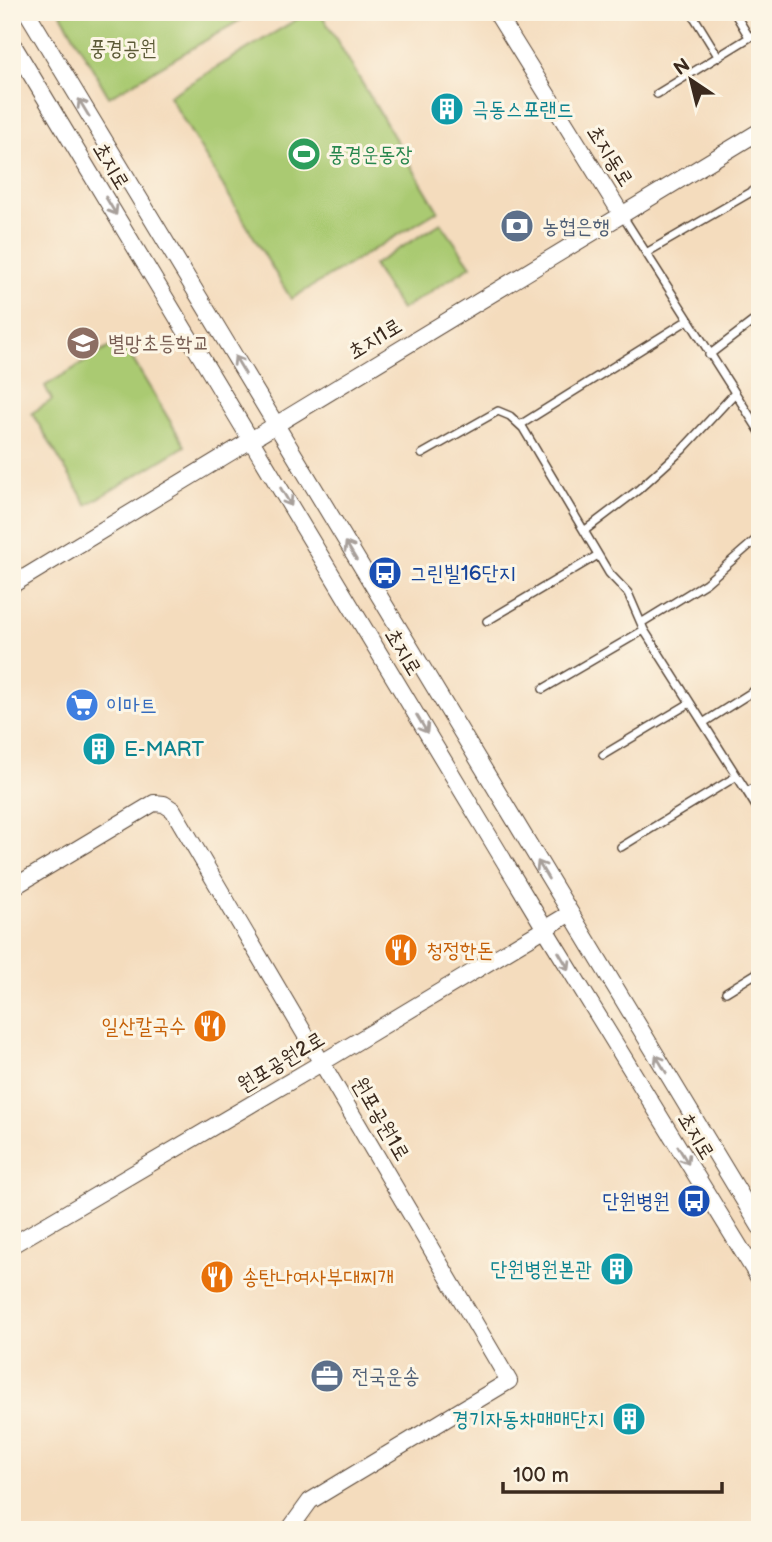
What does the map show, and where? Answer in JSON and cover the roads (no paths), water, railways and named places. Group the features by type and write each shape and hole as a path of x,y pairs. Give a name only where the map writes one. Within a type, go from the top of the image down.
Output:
{"street":[{"name":"초지로","path":"27,12 760,1227"},
{"name":"초지동로","path":"496,12 622,215"},
{"name":"초지로","path":"12,43 545,929 760,1280"},
{"name":"초지1로","path":"12,586 760,131"},
{"name":"원포공원1로","path":"12,888 154,803 164,804 173,810 509,1381 310,1501 289,1530"},
{"name":"원포공원2로","path":"12,1245 569,914"}],"lane":[{"path":"691,12 718,56"},
{"path":"734,12 749,37"},
{"path":"657,94 760,31"},
{"path":"646,253 760,187"},
{"path":"622,215 760,432"},
{"path":"709,355 760,316"},
{"path":"520,425 688,320"},
{"path":"584,531 682,450 734,394"},
{"path":"422,454 498,411 510,416 520,425 609,573 628,593 642,626 760,813"},
{"path":"543,689 706,583 760,536"},
{"path":"487,621 598,555"},
{"path":"703,723 760,687"},
{"path":"603,755 691,703"},
{"path":"621,847 737,776"},
{"path":"747,792 760,784"},
{"path":"726,992 760,971"}],"place":[{"name":"극동스포랜드","path":"447,109"},
{"name":"풍경운동장","path":"304,154"},
{"name":"농협은행","path":"517,226"},
{"name":"별망초등학교","path":"83,343"},
{"name":"그린빌16단지","path":"385,573"},
{"name":"이마트","path":"82,705"},
{"name":"E-MART","path":"99,749"},
{"name":"청정한돈","path":"401,950"},
{"name":"일산칼국수","path":"210,1026"},
{"name":"단원병원","path":"694,1201"},
{"name":"단원병원본관","path":"617,1269"},
{"name":"송탄나여사부대찌개","path":"217,1277"},
{"name":"전국운송","path":"327,1376"},
{"name":"경기자동차매매단지","path":"629,1419"}],"park label":[{"name":"풍경공원","path":"123,48"}]}
